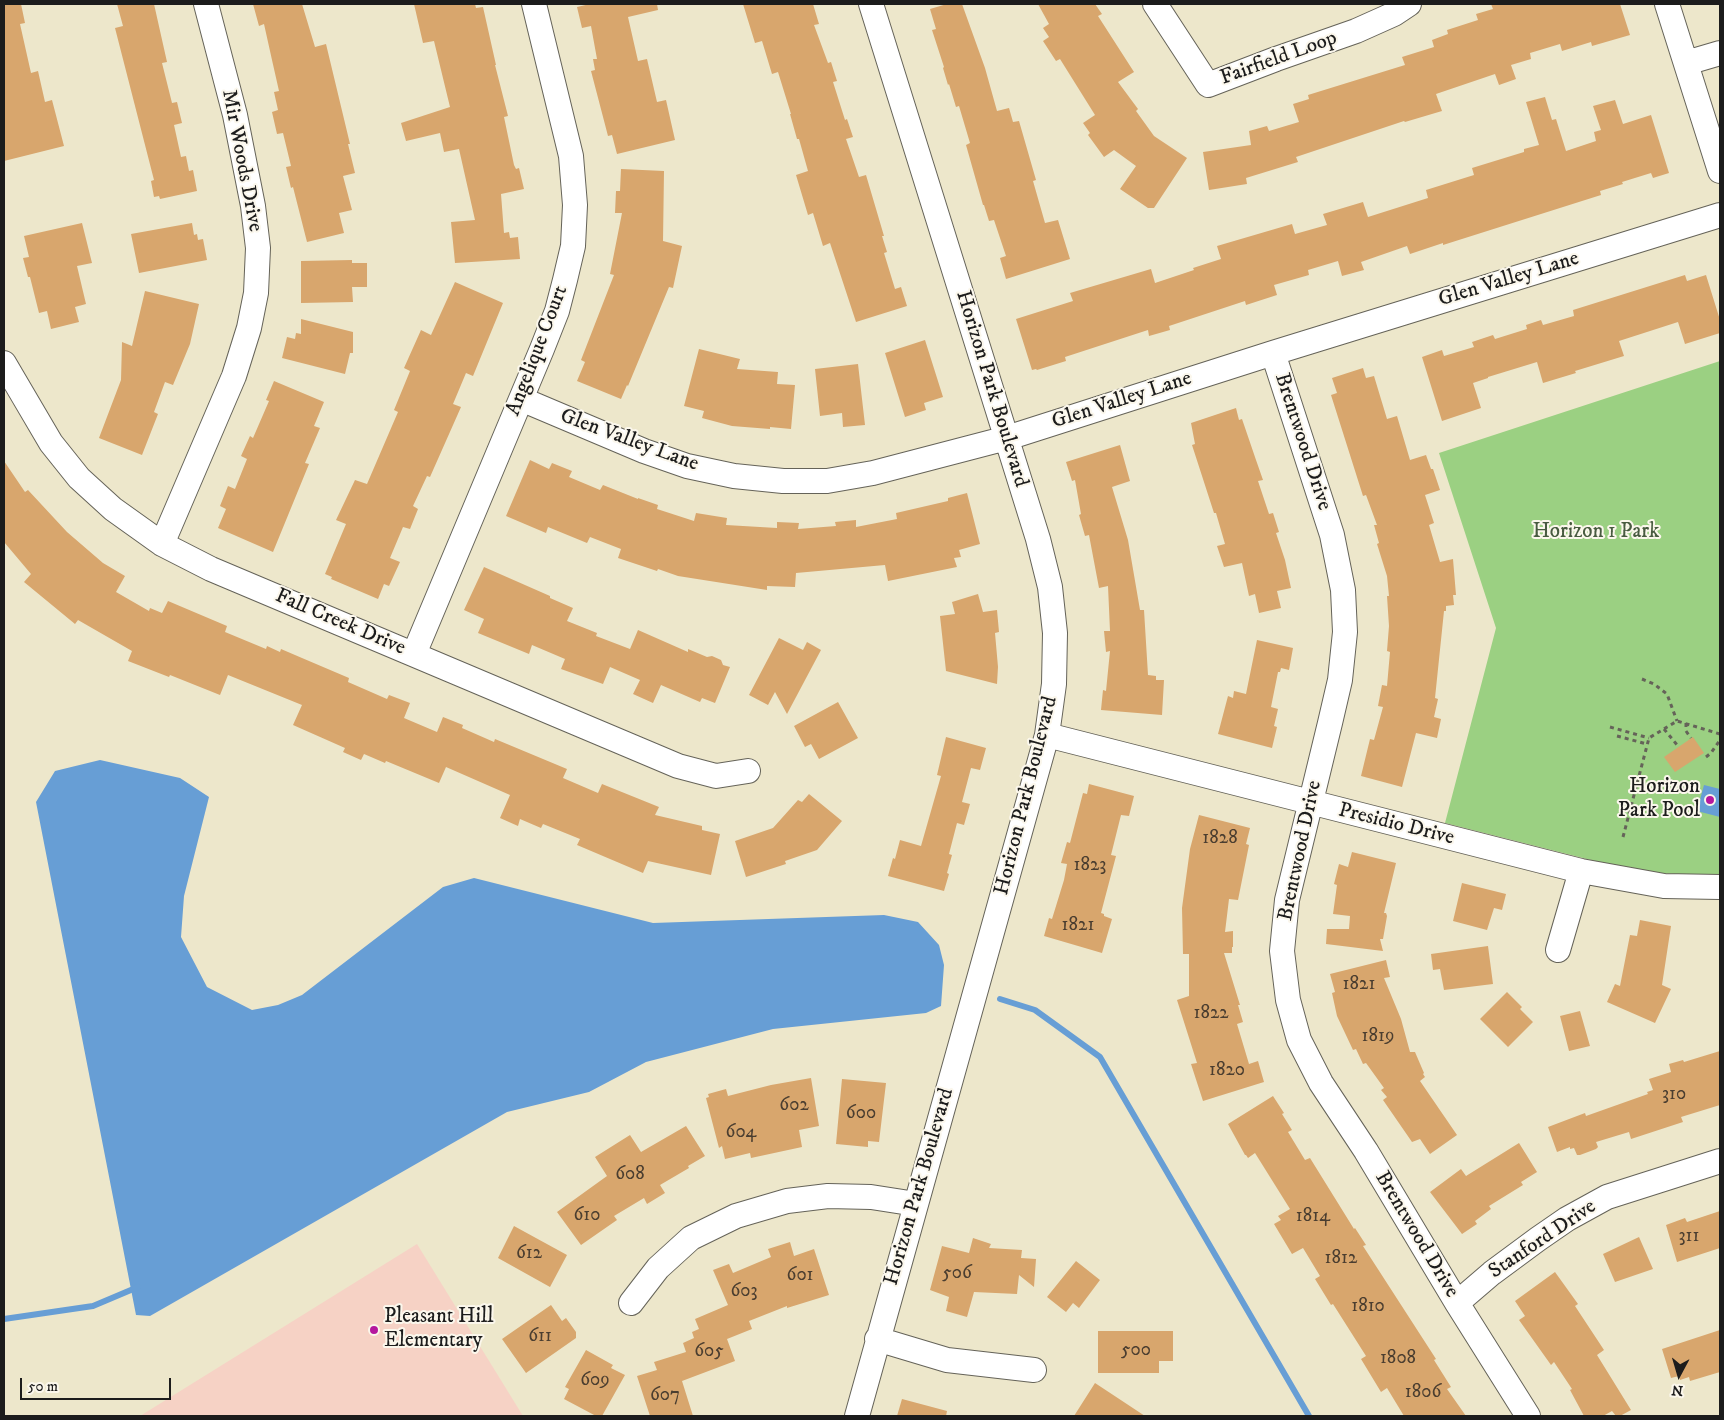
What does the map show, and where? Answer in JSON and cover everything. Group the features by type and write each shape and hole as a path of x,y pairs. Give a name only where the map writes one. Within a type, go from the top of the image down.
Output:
{"street":[{"name":"Mir Woods Drive","path":"162,544 234,376 250,328 256,293 258,248 253,206 235,115 206,4"},
{"name":"Angelique Court","path":"414,654 557,312 573,246 574,206 571,156 534,4"},
{"name":"Horizon Park Boulevard","path":"857,1416 1047,734 1054,684 1055,633 1050,587 1038,539 871,4"},
{"name":"Fairfield Loop","path":"1155,4 1208,85 1356,31 1394,14 1409,4"},
{"path":"1667,4 1720,170"},
{"path":"1686,63 1720,53"},
{"name":"Glen Valley Lane","path":"521,400 644,451 687,466 734,476 827,481 874,473 1007,438 1273,353 1720,215"},
{"name":"Brentwood Drive","path":"1273,353 1332,535 1343,590 1345,632 1340,680 1286,900 1282,951 1288,1000 1299,1040 1322,1083 1366,1151 1457,1303 1528,1416"},
{"name":"Fall Creek Drive","path":"4,363 50,443 79,478 113,509 162,544 211,569 678,766 716,776 748,771"},
{"name":"Presidio Drive","path":"1047,734 1311,803 1616,879 1664,886 1720,887"},
{"path":"1558,950 1581,871"},
{"name":"Stanford Drive","path":"1457,1303 1492,1273 1538,1239 1567,1219 1607,1197 1720,1161"},
{"path":"632,1303 658,1268 691,1238 736,1216 787,1201 828,1196 871,1197 916,1204"},
{"path":"877,1339 947,1360 1034,1370"}],"path":[{"path":"1642,680 1654,684 1667,694 1677,721"},
{"path":"1623,837 1649,738 1677,721 1720,734"},
{"path":"1686,723 1686,732 1691,738"},
{"path":"1610,727 1649,738"},
{"path":"1664,729 1678,746"},
{"path":"1617,736 1647,744"},
{"path":"1706,757 1720,740"}],"shaded area":[{"name":"Pleasant Hill Elementary","path":"417,1244 523,1416 140,1416"}],"green space":[{"name":"Horizon 1 Park","path":"1720,361 1720,874 1693,875 1638,872 1445,823 1496,628 1439,453"}],"water":[{"path":"100,760 180,778 209,797 184,896 181,937 207,987 252,1010 278,1005 302,995 443,887 474,878 653,923 884,915 918,922 939,945 944,965 941,1006 926,1013 773,1029 646,1062 589,1092 507,1112 150,1316 136,1315 36,802 55,771"},
{"name":"Horizon Park Pool","path":"1704,785 1720,789 1720,817 1697,811"}],"building":[{"path":"4,4 21,4 25,23 20,24 31,73 38,71 45,102 52,100 64,146 4,161"},
{"path":"117,4 154,4 167,62 162,63 172,103 177,102 182,123 174,125 181,157 186,156 189,171 193,170 197,191 160,199 159,196 154,197 151,181 154,180 115,28 123,26"},
{"path":"253,4 302,4 315,47 326,44 355,173 343,176 352,210 339,213 344,233 307,242 286,167 291,166 283,133 277,134 272,112 278,110 274,92 279,91 264,24 259,26"},
{"path":"414,4 475,4 476,8 483,7 508,116 504,117 514,165 516,169 519,168 524,189 501,194 504,233 509,232 510,238 518,237 520,259 455,263 451,222 475,220 459,149 444,152 440,133 406,141 401,123 450,107 434,41 423,43"},
{"path":"590,4 657,4 658,10 628,17 638,61 647,59 657,102 666,100 675,140 617,154 612,135 608,136 591,71 595,70 593,59 597,59 591,26 582,28 577,7"},
{"path":"743,4 813,4 819,24 814,25 828,63 831,62 837,81 833,82 845,120 847,119 853,137 846,139 859,177 866,175 884,236 882,236 887,252 884,253 895,289 901,287 907,306 856,322 830,243 823,246 813,213 808,215 796,175 808,171 778,72 772,74 762,41 755,43"},
{"path":"947,4 962,4 985,68 997,111 1009,108 1013,122 1019,121 1036,180 1033,181 1045,223 1058,220 1070,259 1006,279 1000,258 1006,256 994,220 989,221 983,205 966,145 970,143 959,106 956,107 948,85 932,30 936,29 930,9"},
{"path":"1038,4 1095,4 1102,14 1098,16 1134,72 1118,82 1138,109 1136,111 1154,136 1187,158 1154,208 1148,208 1120,189 1136,166 1114,150 1104,157 1088,135 1090,133 1083,123 1095,115 1060,59 1056,61 1043,41 1049,37 1043,28 1049,24"},
{"path":"1491,4 1620,4 1630,35 1592,46 1591,42 1562,51 1560,44 1530,53 1531,59 1511,65 1516,79 1499,85 1495,74 1436,94 1442,111 1404,121 1296,157 1298,162 1246,178 1247,184 1209,190 1203,152 1251,145 1249,131 1267,126 1269,131 1299,122 1293,104 1309,99 1308,95 1405,65 1402,57 1434,47 1432,40 1448,34 1447,30 1478,20 1476,14 1493,9"},
{"path":"1545,97 1552,120 1556,119 1566,151 1596,141 1594,132 1601,130 1593,106 1615,100 1623,124 1651,115 1669,173 1653,178 1651,173 1622,182 1623,184 1600,191 1601,195 1443,245 1443,243 1410,254 1407,246 1361,262 1364,270 1342,276 1338,261 1308,270 1309,275 1274,285 1277,295 1246,305 1245,301 1169,326 1170,330 1149,336 1148,330 1065,357 1066,361 1032,370 1016,319 1073,301 1070,293 1151,269 1155,283 1194,270 1193,268 1221,259 1217,246 1292,224 1295,234 1327,225 1323,214 1363,202 1368,217 1428,198 1426,190 1474,175 1472,168 1524,152 1524,149 1539,145 1526,102"},
{"path":"621,169 664,171 663,241 682,246 673,288 669,287 621,399 577,381 585,362 581,360 614,275 610,274 622,213 615,213 616,191 620,191"},
{"path":"82,223 92,263 77,266 86,304 75,307 79,322 51,329 47,311 39,313 30,277 28,277 23,258 29,257 24,236"},
{"path":"192,223 194,235 197,234 198,240 203,239 207,260 139,273 131,234"},
{"path":"352,260 352,263 367,263 367,287 352,287 353,302 301,303 301,261"},
{"path":"1685,275 1687,281 1706,275 1720,320 1720,333 1685,344 1678,322 1619,341 1624,356 1543,383 1537,362 1488,377 1473,383 1481,408 1442,421 1422,357 1442,350 1444,356 1474,347 1472,342 1493,335 1495,339 1527,329 1526,325 1541,320 1543,325 1574,316 1573,310"},
{"path":"455,282 503,303 473,376 466,373 453,404 461,407 430,477 427,476 413,506 418,509 410,529 403,527 390,558 400,562 389,586 384,584 378,599 331,579 332,577 325,574 346,524 336,520 355,480 367,484 398,412 394,410 410,371 404,368 421,330 431,335"},
{"path":"145,291 199,304 190,344 173,385 165,382 154,412 158,414 142,455 99,438 121,380 122,342 132,346"},
{"path":"301,319 353,332 353,353 350,353 345,374 282,358 287,337 295,339 296,333 301,334"},
{"path":"925,340 943,397 924,403 926,410 905,417 885,353"},
{"path":"699,349 740,359 737,369 778,372 777,384 795,385 791,429 732,426 702,418 704,411 684,406"},
{"path":"858,364 865,425 843,427 842,413 820,416 815,369"},
{"path":"1363,368 1366,378 1374,376 1387,419 1397,416 1410,460 1426,455 1431,469 1433,469 1440,490 1425,495 1434,523 1429,525 1440,562 1453,559 1456,595 1453,595 1454,605 1446,606 1446,611 1444,611 1435,698 1438,699 1434,717 1441,719 1437,738 1416,733 1402,787 1361,776 1370,739 1374,740 1383,707 1378,706 1382,685 1387,686 1390,652 1387,651 1389,626 1387,596 1389,596 1387,576 1377,544 1379,543 1374,525 1377,525 1366,495 1363,496 1331,395 1337,393 1332,378"},
{"path":"274,381 324,402 314,426 320,428 305,463 309,464 273,552 218,528 226,509 220,506 228,486 235,489 247,459 241,456 250,436 253,438 269,401 266,400"},
{"path":"1236,408 1239,420 1242,419 1263,480 1258,481 1269,514 1273,513 1279,532 1276,533 1285,560 1291,588 1277,591 1281,608 1259,613 1255,594 1249,596 1242,563 1224,567 1217,546 1225,544 1192,445 1195,444 1191,423"},
{"path":"1120,445 1130,481 1112,487 1128,540 1140,610 1144,610 1148,675 1156,676 1156,680 1164,680 1162,715 1101,710 1103,690 1106,691 1110,651 1106,652 1104,631 1110,631 1108,586 1099,588 1089,535 1085,536 1079,515 1081,514 1075,480 1072,481 1066,462"},
{"path":"530,460 549,469 552,463 572,471 569,477 600,490 603,485 658,505 657,509 694,521 696,513 727,518 726,525 777,528 777,522 799,523 798,529 836,526 835,522 856,520 856,527 897,519 896,513 948,501 948,498 967,493 980,544 959,550 961,557 954,558 957,567 888,581 885,565 796,573 795,587 767,586 767,590 678,576 618,558 621,549 590,537 587,543 548,527 546,533 506,516"},
{"path":"4,461 25,492 28,490 67,532 103,563 125,576 116,592 149,611 150,608 162,613 168,601 227,626 225,632 266,649 267,646 280,652 281,649 349,678 348,682 387,699 389,695 410,703 404,718 437,732 443,717 463,725 462,728 494,742 495,739 567,769 563,778 598,793 602,784 659,807 655,815 702,826 702,830 720,834 711,875 648,861 643,873 577,845 580,839 543,824 541,828 520,819 518,826 500,818 510,795 446,767 439,783 386,761 385,763 364,754 361,760 343,752 345,748 293,725 302,705 228,675 220,695 128,661 132,651 78,620 75,624 24,582 31,574 4,542"},
{"path":"484,567 573,608 567,621 597,633 596,636 630,649 638,630 688,652 688,649 707,657 712,656 721,660 723,665 730,667 715,703 702,698 700,702 661,685 653,703 633,694 640,680 610,667 603,684 561,669 565,659 532,645 529,654 478,633 484,619 464,610"},
{"path":"978,594 983,612 997,610 999,632 995,633 998,667 997,684 946,671 940,616 955,614 952,602"},
{"path":"779,638 803,650 807,642 821,650 787,714 775,692 768,705 749,695"},
{"path":"1257,640 1293,648 1289,670 1281,668 1280,672 1278,672 1271,707 1278,709 1274,726 1277,727 1272,748 1218,734 1228,696 1233,698 1234,691 1246,694"},
{"path":"838,702 858,738 819,759 811,744 805,747 794,726"},
{"path":"946,737 986,748 980,770 971,768 962,802 970,804 964,825 957,823 949,854 952,855 944,891 888,876 900,840 921,846 941,776 937,775"},
{"path":"1693,737 1704,753 1675,772 1664,757"},
{"path":"1089,784 1134,796 1129,816 1121,815 1111,855 1116,856 1101,913 1112,919 1102,953 1044,936 1049,918 1052,919 1064,880 1067,864 1061,863 1067,842 1070,843 1083,793 1087,794"},
{"path":"809,794 842,821 817,850 785,861 786,864 746,877 735,841 773,828 798,800 802,802"},
{"path":"1199,815 1250,828 1246,844 1249,845 1238,900 1229,899 1225,932 1233,931 1232,953 1224,953 1240,1005 1238,1005 1243,1022 1237,1024 1249,1064 1258,1061 1264,1082 1203,1101 1191,1064 1197,1063 1177,1000 1189,996 1189,954 1183,954 1182,908 1190,849"},
{"path":"1352,852 1396,863 1384,913 1387,916 1383,939 1380,939 1383,951 1326,944 1327,929 1349,929 1350,916 1333,914 1337,885 1334,884 1339,864 1348,867"},
{"path":"1462,883 1506,894 1502,910 1494,908 1487,930 1453,921"},
{"path":"1640,920 1671,926 1662,985 1671,989 1655,1023 1607,1002 1615,984 1620,986 1630,935 1637,936"},
{"path":"1488,946 1493,984 1444,990 1440,969 1433,970 1431,954"},
{"path":"1386,960 1390,977 1384,978 1401,1019 1410,1052 1415,1052 1424,1073 1425,1077 1420,1081 1457,1135 1430,1154 1420,1139 1412,1142 1383,1100 1387,1097 1381,1090 1384,1088 1366,1063 1363,1064 1356,1049 1353,1050 1337,1016 1332,993 1335,992 1330,974"},
{"path":"1507,992 1522,1007 1520,1009 1533,1022 1508,1047 1480,1019"},
{"path":"1580,1011 1590,1046 1569,1051 1560,1016"},
{"path":"1720,1051 1720,1105 1681,1117 1683,1122 1631,1139 1629,1132 1596,1142 1598,1147 1596,1149 1580,1155 1577,1155 1574,1148 1570,1149 1570,1147 1557,1152 1548,1127 1585,1113 1586,1116 1648,1094 1647,1092 1653,1090 1649,1079 1671,1072 1669,1064 1683,1060 1684,1062"},
{"path":"811,1078 819,1126 799,1130 802,1147 751,1158 750,1153 725,1159 722,1146 719,1148 706,1098 709,1097 708,1094 726,1089 728,1096 771,1085"},
{"path":"842,1079 886,1083 879,1142 868,1141 868,1147 836,1144"},
{"path":"1273,1096 1292,1130 1288,1132 1305,1160 1310,1158 1366,1245 1363,1246 1436,1359 1434,1360 1451,1387 1447,1389 1466,1416 1404,1416 1387,1388 1381,1392 1361,1359 1366,1356 1315,1279 1320,1276 1303,1248 1292,1254 1274,1224 1281,1220 1278,1216 1290,1209 1255,1153 1248,1158 1245,1155 1228,1124"},
{"path":"686,1126 705,1156 660,1185 665,1193 647,1204 644,1198 614,1216 617,1220 581,1245 557,1212 607,1176 595,1157 630,1135 641,1152"},
{"path":"1519,1143 1537,1172 1521,1182 1523,1185 1489,1206 1491,1209 1475,1221 1477,1224 1462,1234 1430,1192 1461,1169 1466,1176"},
{"path":"1720,1211 1720,1248 1677,1262 1666,1225 1685,1218 1687,1222"},
{"path":"514,1226 567,1255 550,1287 498,1258"},
{"path":"1639,1237 1653,1269 1615,1282 1603,1254"},
{"path":"973,1238 991,1244 989,1248 1022,1250 1021,1258 1036,1259 1034,1287 1019,1275 1017,1294 974,1292 967,1317 946,1311 949,1297 930,1290 942,1246 969,1253"},
{"path":"790,1242 794,1256 814,1249 829,1295 787,1308 787,1306 749,1321 752,1329 727,1339 735,1361 682,1381 693,1416 650,1416 637,1376 657,1370 654,1362 686,1352 683,1343 694,1338 692,1332 699,1329 695,1319 728,1305 713,1270 729,1264 733,1273 771,1257 768,1249"},
{"path":"1076,1261 1100,1280 1079,1308 1073,1303 1066,1312 1047,1297"},
{"path":"1555,1272 1578,1304 1575,1306 1604,1350 1597,1355 1631,1410 1620,1416 1616,1416 1612,1411 1603,1416 1584,1416 1570,1390 1572,1389 1554,1362 1551,1365 1519,1320 1525,1316 1515,1301"},
{"path":"551,1305 562,1321 566,1318 576,1332 576,1338 526,1373 502,1339"},
{"path":"1720,1330 1720,1372 1690,1381 1689,1377 1680,1380 1679,1376 1671,1378 1662,1349"},
{"path":"1098,1331 1173,1331 1173,1361 1159,1361 1159,1373 1098,1373"},
{"path":"586,1350 613,1365 611,1368 625,1375 602,1416 596,1416 564,1399 569,1389 565,1387"},
{"path":"1095,1383 1145,1416 1074,1416"},
{"path":"902,1399 947,1411 946,1416 897,1416"}],"waterway":[{"path":"1000,999 1035,1010 1100,1057 1309,1416"},
{"path":"4,1319 93,1306 138,1287"}],"place":[{"name":"Horizon Park Pool","path":"1710,800"},
{"name":"Pleasant Hill Elementary","path":"374,1330"}]}
